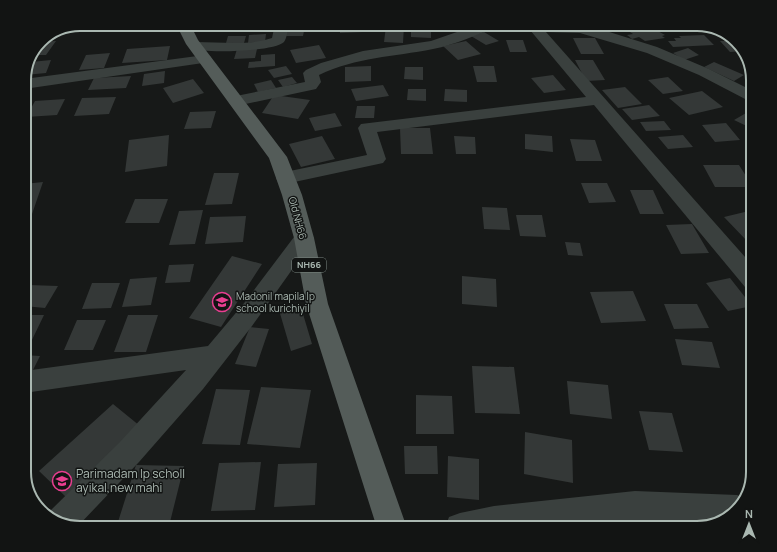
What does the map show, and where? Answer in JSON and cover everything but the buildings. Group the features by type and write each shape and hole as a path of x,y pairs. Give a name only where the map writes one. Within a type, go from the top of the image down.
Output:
{"main road":[{"name":"Old NH66","path":"188,31 200,53 278,158 292,195 304,238 317,304 390,521"}],"street":[{"path":"31,83 200,53 272,43 278,40 280,31"},
{"path":"236,101 310,86 313,82 311,72 326,66 368,54 433,45 473,31"},
{"path":"538,31 746,273"},
{"path":"588,31 652,50 746,91"},
{"path":"285,178 377,159 367,128 598,100"},
{"path":"65,518 100,483 214,356 236,330 304,238"},
{"path":"31,381 214,356"},
{"path":"494,521 635,506 728,510"}],"place":[{"name":"Madonil mapila lp school kurichiyil","path":"222,302"},
{"name":"Parimadam lp scholl ayikal,new mahi","path":"62,481"}]}
